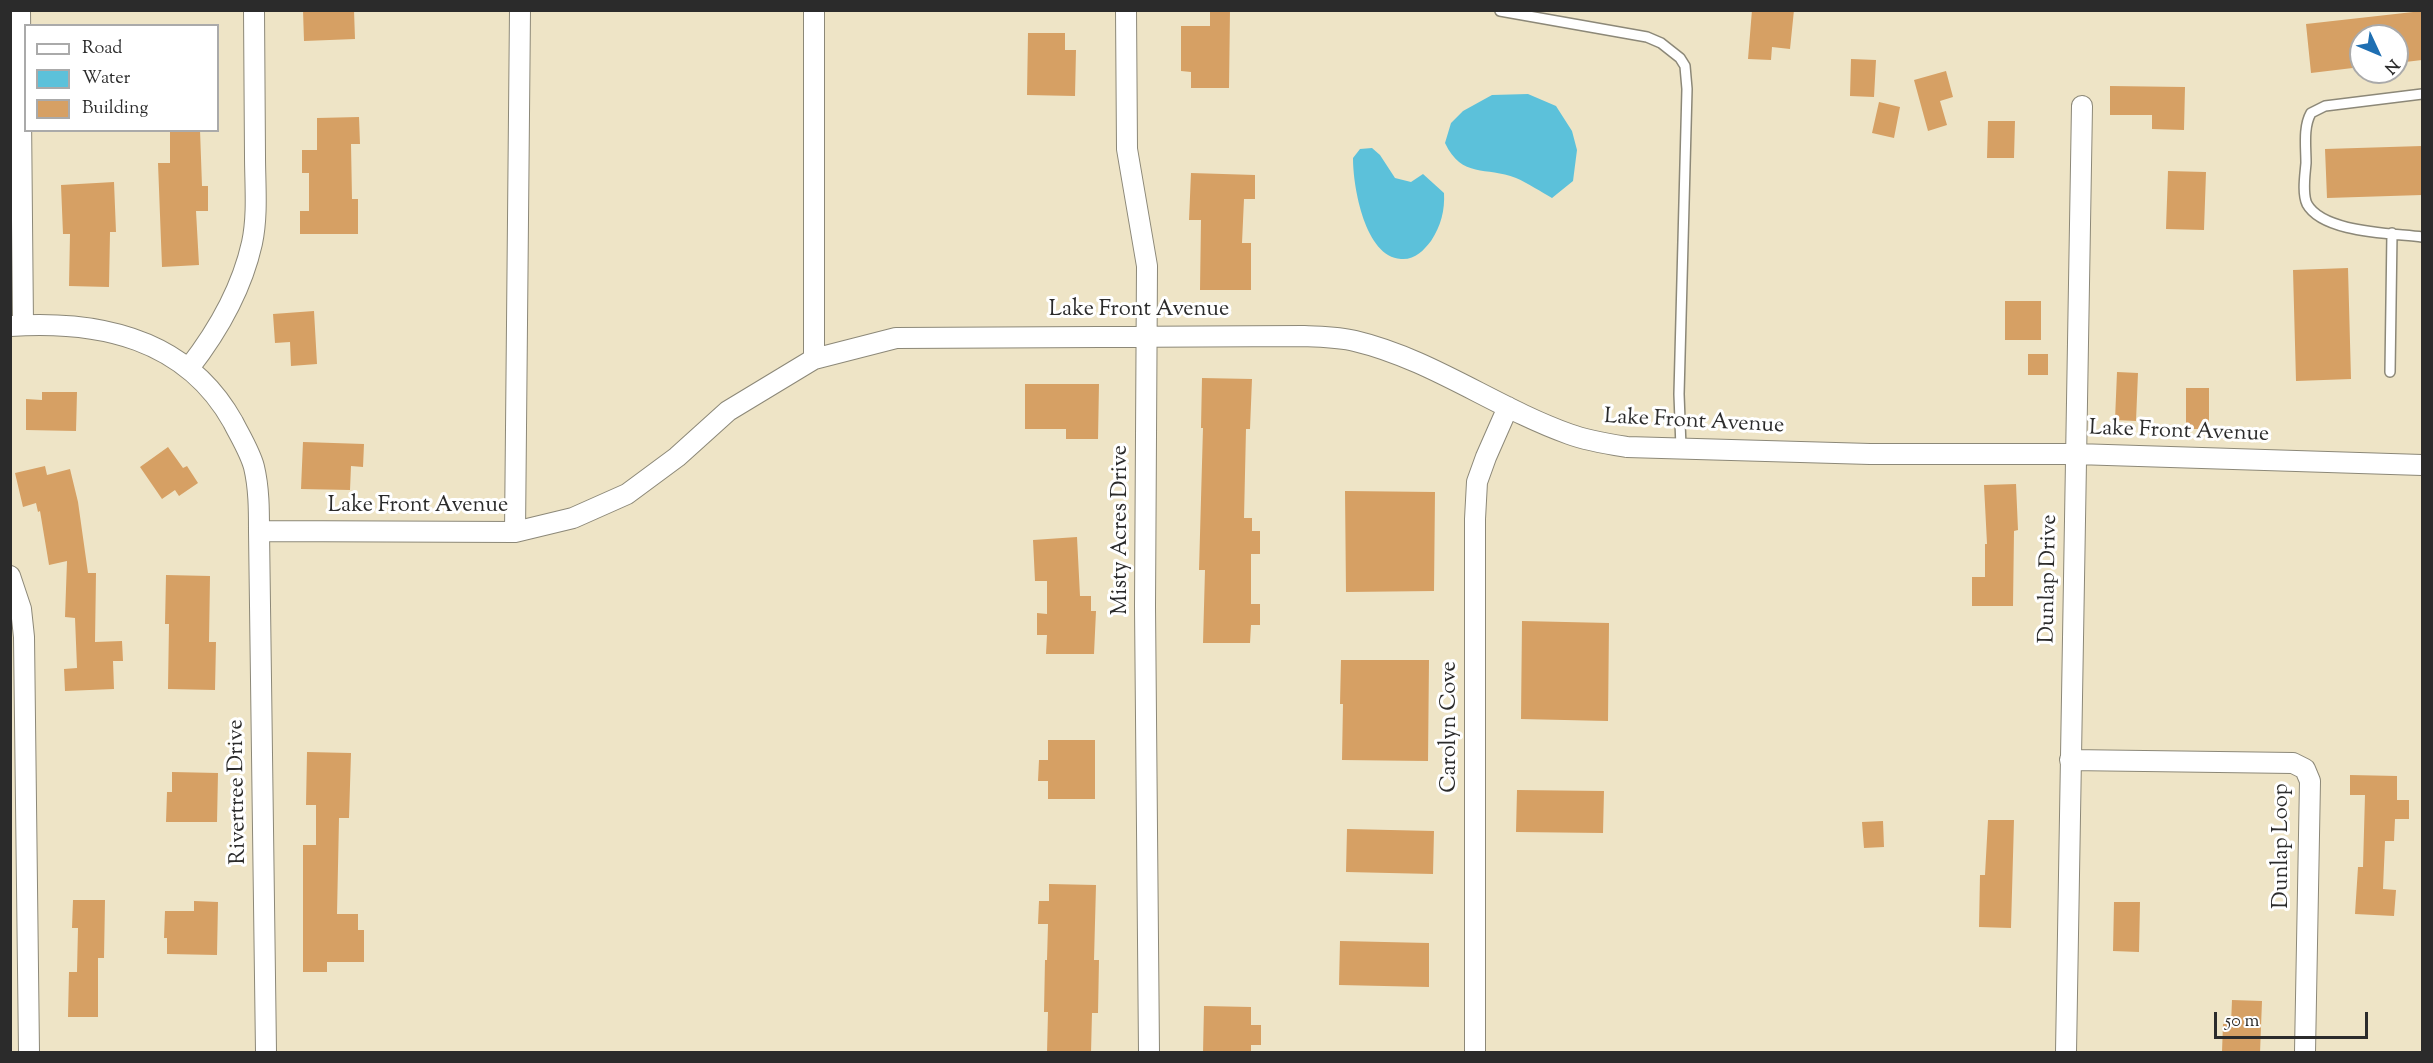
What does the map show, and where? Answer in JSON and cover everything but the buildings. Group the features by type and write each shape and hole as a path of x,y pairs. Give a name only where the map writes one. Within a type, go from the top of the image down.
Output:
{"street":[{"path":"20,10 17,326 90,327 120,334 169,354 189,368 207,385 226,410 254,466 258,493 259,531"},
{"path":"189,368 205,348 230,303 243,273 252,242 255,207 254,10"},
{"path":"515,532 520,10"},
{"path":"814,10 814,359"},
{"name":"Misty Acres Drive","path":"1126,10 1127,149 1147,266 1145,617 1149,1053"},
{"name":"Dunlap Drive","path":"2066,1053 2082,106"},
{"name":"Lake Front Avenue","path":"259,531 515,532 573,518 627,494 677,457 728,411 814,359 896,338 1148,335 1304,336 1353,340 1387,350 1442,373 1508,407 1568,434 1595,442 1627,447 1846,454 2076,454 2422,465"},
{"name":"Carolyn Cove","path":"1475,1053 1475,519 1477,482 1508,407"},
{"name":"Rivertree Drive","path":"259,531 266,1053"},
{"path":"10,576 21,609 24,637 29,1053"},
{"name":"Dunlap Loop","path":"2070,760 2293,763 2305,769 2310,781 2304,1053"}],"lane":[{"path":"1500,11 1647,37 1670,49 1685,66 1687,88 1679,394 1681,448"},
{"path":"2422,94 2325,106 2311,113 2307,123 2305,197 2311,209 2325,221 2422,237"},
{"path":"2391,372 2392,233"}],"water":[{"path":"1528,94 1556,106 1572,131 1577,150 1573,181 1552,198 1516,178 1467,167 1459,162 1445,143 1451,123 1463,111 1492,95"},
{"path":"1372,148 1380,155 1395,178 1411,182 1423,174 1444,193 1442,218 1437,230 1422,251 1410,258 1401,259 1389,255 1378,246 1364,219 1355,186 1353,158 1360,149"}]}
